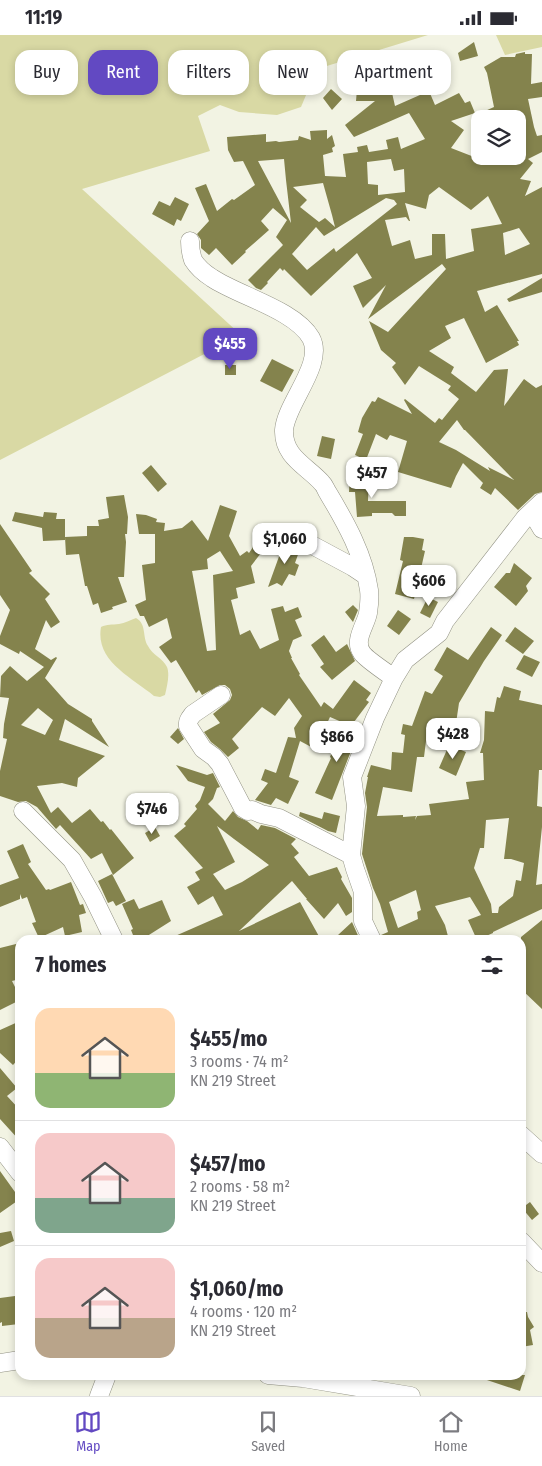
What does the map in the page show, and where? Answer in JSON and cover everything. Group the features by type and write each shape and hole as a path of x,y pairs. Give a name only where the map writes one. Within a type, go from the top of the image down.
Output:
{"street":[{"path":"190,241 193,259 201,270 221,284 297,322 306,330 314,344 313,358 308,374 286,421 285,441 290,453 322,484 348,525 364,567 369,591 368,614 360,634 361,652 394,679"},
{"path":"370,935 363,921 362,892 351,855 356,806 352,777 375,718 405,660 439,633 445,621 525,518 542,502"},
{"path":"525,518 531,514 542,529"},
{"path":"312,545 366,575"},
{"path":"221,695 193,714 188,726 203,749 220,764 243,808 248,811 252,810 279,818 351,855"},
{"path":"23,811 72,860 112,935"},
{"path":"526,1140 542,1154"},
{"path":"0,1147 15,1166"},
{"path":"526,1246 542,1263"},
{"path":"0,1363 15,1361"},
{"path":"99,1396 105,1380"},
{"path":"320,1380 411,1396"}],"green space":[{"path":"0,35 428,35 379,50 337,50 337,63 327,66 327,50 259,50 259,95 306,95 301,107 277,115 239,112 220,105 198,116 210,151 82,189 241,335 0,460"},
{"path":"496,35 542,35 542,47 505,55"},
{"path":"136,618 142,624 146,642 150,649 163,661 168,670 165,695 160,697 154,696 126,675 109,659 104,649 101,639 101,627 121,624"}],"building":[{"path":"474,42 478,56 460,61 458,53"},
{"path":"525,52 525,54 532,54 531,84 542,82 542,97 528,99 537,136 542,135 542,152 528,159 533,163 520,179 531,181 525,196 542,187 542,274 477,291 485,312 497,305 519,341 517,341 519,345 486,363 464,318 445,326 451,338 429,351 454,367 451,373 476,392 494,370 508,369 504,406 524,379 536,388 542,385 542,492 535,494 518,510 495,488 491,495 480,488 483,483 463,463 451,488 398,472 407,441 390,435 387,440 376,434 366,460 355,455 363,434 358,432 362,418 372,401 375,402 378,397 412,414 405,399 435,423 439,418 442,420 459,399 448,390 451,386 419,366 405,385 392,367 396,363 381,350 369,321 388,332 446,269 442,264 368,319 386,285 363,308 353,286 372,278 357,253 311,296 284,269 283,271 280,268 261,290 248,280 283,245 276,237 287,220 273,208 261,221 269,230 232,265 216,248 209,255 201,248 201,240 197,234 209,221 195,188 206,184 217,211 255,185 243,161 234,162 228,150 227,137 266,134 266,142 298,140 299,136 311,140 310,131 327,130 327,139 332,135 335,146 332,148 333,152 323,155 325,176 346,177 343,154 358,152 357,147 367,145 369,152 388,149 386,140 398,137 401,149 425,139 409,113 354,137 345,125 375,101 356,101 356,95 392,95 395,106 420,95 431,95 435,105 459,93 465,103 470,101 474,110 471,110 471,114 451,121 464,130 451,148 471,156 471,165 526,165 526,110 487,110 494,107 484,67 501,57 515,57 516,54","holes":["284,159 291,223 258,161","391,159 394,171 404,169 405,192 378,195 378,185 368,184 367,162","323,183 335,227 325,218 319,222 300,207 307,200 293,187","439,187 471,210 488,196 502,224 471,229 474,251 446,259 445,234 432,234 432,255 415,259 410,240 392,246 385,220 406,217 410,221 405,203 426,209 429,195","386,198 394,200 397,204 336,252 334,248 307,270 292,254 316,227 324,236","519,228 530,244 505,255 503,233","457,420 464,430 514,480 488,467 490,471 439,442"]},
{"path":"331,89 342,99 332,110 323,98"},
{"path":"175,197 189,204 181,221 177,219 174,226 152,214 159,201 170,206"},
{"path":"542,278 542,292 509,302 507,299"},
{"path":"272,359 294,370 282,392 260,381"},
{"path":"225,365 236,365 236,375 225,375"},
{"path":"322,436 335,439 331,459 317,456"},
{"path":"151,465 167,484 158,492 142,473"},
{"path":"350,472 369,474 368,501 406,501 406,516 395,516 392,513 372,513 372,516 357,517 355,492 349,492"},
{"path":"124,495 128,517 127,534 125,534 124,577 118,577 127,602 101,613 98,603 93,605 87,586 85,586 79,554 66,555 65,537 87,536 87,526 99,526 98,520 109,518 106,497"},
{"path":"220,505 237,511 229,536 240,556 247,551 249,553 253,547 261,553 251,566 255,583 236,588 238,598 231,600 240,635 250,630 260,649 279,640 271,609 283,606 285,612 298,607 302,617 295,620 302,636 293,640 289,651 299,675 321,707 324,702 333,709 354,680 371,693 366,700 369,702 351,726 330,717 315,749 300,741 289,777 299,781 288,804 276,798 271,805 255,800 268,783 261,780 265,769 276,773 288,737 296,738 294,728 302,716 289,698 275,716 262,707 232,739 239,748 228,757 211,742 204,732 220,723 213,714 230,700 232,695 230,689 225,685 220,685 202,695 199,690 196,693 176,660 171,663 159,647 172,638 167,618 149,627 144,616 140,616 135,605 146,600 142,565 155,563 155,534 139,534 136,514 146,515 157,519 156,522 165,523 164,531 182,528 192,520 208,541","holes":["220,551 233,571 213,575 216,650 207,651 192,571 208,569 207,559"]},
{"path":"15,512 43,517 44,512 57,513 56,519 65,519 65,540 43,541 42,528 12,521"},
{"path":"0,524 32,571 29,573 50,594 45,599 60,622 51,628 46,620 35,649 51,660 57,658 45,678 68,704 92,719 109,747 65,719 59,740 105,756 78,778 77,787 62,783 37,786 51,813 58,807 72,823 90,809 101,822 103,821 111,829 134,858 113,875 102,853 91,859 60,825 56,829 37,807 26,801 18,802 0,796 0,771 7,739 3,738 4,724 9,698 0,697 1,676 10,666 27,681 44,667 20,651 19,654 0,644 0,636 10,610 0,595","holes":["38,708 53,720 45,735 21,725"]},
{"path":"404,537 424,539 422,550 425,551 414,599 395,594 403,561 400,560"},
{"path":"286,544 300,549 295,563 299,565 295,576 289,574 282,586 277,583 268,587 281,551 283,551"},
{"path":"514,563 532,578 526,586 528,591 516,606 494,587 506,573 510,573"},
{"path":"428,597 438,602 430,618 420,613"},
{"path":"353,605 358,610 353,622 345,612"},
{"path":"398,610 411,619 399,635 387,626"},
{"path":"491,627 502,635 459,703 455,730 428,725 424,757 417,757 412,792 383,787 377,816 416,816 415,820 417,816 431,815 429,804 469,799 466,782 484,780 483,753 480,753 484,740 485,711 494,712 497,697 500,698 504,686 521,691 519,700 542,705 542,770 539,770 537,806 542,807 542,827 536,885 542,884 542,909 488,935 475,935 468,920 481,915 470,897 435,906 445,925 448,935 381,935 388,932 362,854 367,807 365,793 367,777 371,765 391,770 392,752 403,753 405,735 401,734 403,724 412,726 425,691 432,694 443,676 434,670 447,647 468,660","holes":["509,818 504,859 524,863 521,881 516,880 513,896 499,907 498,913 492,913 491,904 474,868 480,848 484,848 486,820","416,890 421,910 417,912 418,919 398,928 389,902"]},
{"path":"515,627 534,641 523,654 505,641"},
{"path":"324,635 336,652 347,644 355,661 332,680 320,667 324,664 311,645"},
{"path":"524,655 540,662 532,677 516,669"},
{"path":"343,724 358,733 332,800 315,793 331,758"},
{"path":"178,728 184,739 178,744 170,737"},
{"path":"449,745 466,752 456,776 439,768"},
{"path":"176,765 207,775 213,773 220,787 217,788 213,799 208,804 225,821 233,811 238,817 247,821 258,830 261,825 275,828 296,839 291,844 299,853 294,857 309,876 337,867 342,877 341,879 352,898 352,912 346,916 338,903 324,919 292,881 239,931 300,902 318,935 177,935 223,915 213,896 198,905 187,887 200,880 195,872 203,868 174,836 186,826 184,824 197,809 195,806 200,800 205,787 188,781","holes":["217,826 269,865 225,890 213,874 235,862"]},
{"path":"300,812 322,819 324,812 340,816 336,833 328,831 299,816"},
{"path":"155,827 160,836 150,842 145,833"},
{"path":"23,844 31,862 28,864 46,890 71,882 80,905 83,904 86,913 79,915 82,932 65,935 63,927 46,935 38,935 32,923 36,922 27,897 22,899 20,894 20,899 0,907 0,885 19,878 7,851"},
{"path":"112,874 126,901 116,906 113,901 108,903 98,881"},
{"path":"134,899 139,909 162,900 171,921 149,935 133,935 131,930 133,929 122,904"},
{"path":"542,920 542,1009 526,994 526,935 523,935"},
{"path":"352,922 358,935 338,935"},
{"path":"15,944 15,980 12,981 15,987 15,1002 0,1010 0,948"},
{"path":"15,1023 15,1063 13,1065 0,1053 0,1030"},
{"path":"0,1068 15,1086 15,1090 7,1096 15,1105 15,1136 0,1119"},
{"path":"0,1171 15,1192 15,1202 0,1213"},
{"path":"530,1202 539,1214 532,1220 526,1213 526,1205"},
{"path":"11,1231 14,1241 0,1247 0,1233"},
{"path":"15,1296 15,1324 2,1326 2,1322 0,1323 0,1298"},
{"path":"526,1312 534,1327 530,1330 533,1345 526,1346"},
{"path":"487,1380 523,1380 520,1391"}]}
